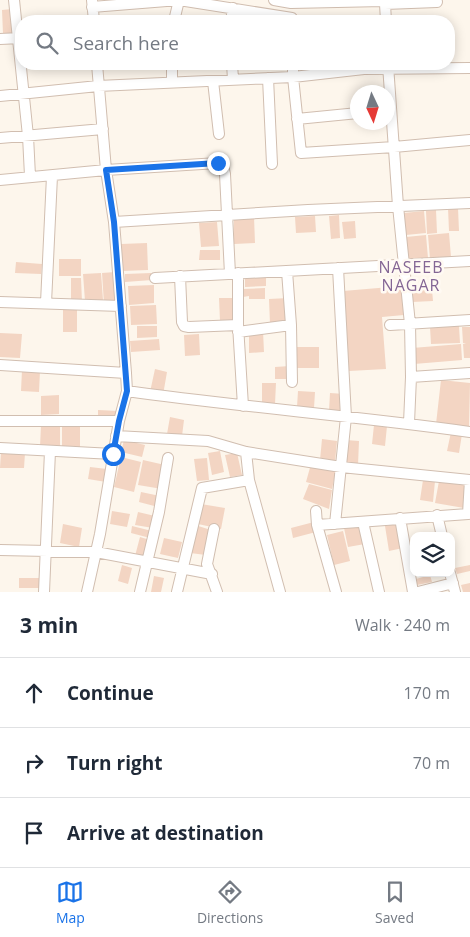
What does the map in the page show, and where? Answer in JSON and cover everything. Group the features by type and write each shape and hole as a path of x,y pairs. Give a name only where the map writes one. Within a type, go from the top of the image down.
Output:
{"street":[{"path":"14,0 16,15"},
{"path":"175,15 179,0"},
{"path":"92,4 179,0 267,15"},
{"path":"274,0 291,2 437,2"},
{"path":"291,2 292,15"},
{"path":"383,2 385,15"},
{"path":"232,15 233,8"},
{"path":"0,39 15,38"},
{"path":"455,68 470,68"},
{"path":"22,70 30,176"},
{"path":"87,592 100,534 116,436 127,391 114,222 106,170 97,70"},
{"path":"172,70 172,82"},
{"path":"232,70 233,79"},
{"path":"293,70 301,152 394,147 470,140"},
{"path":"0,96 98,86 293,77 364,70"},
{"path":"388,70 389,85"},
{"path":"268,78 272,164"},
{"path":"213,81 219,134"},
{"path":"297,118 350,114"},
{"path":"0,138 103,129"},
{"path":"392,130 410,324 411,377 409,423"},
{"path":"0,180 106,170 218,163 223,166 234,274 243,406"},
{"path":"46,303 52,176"},
{"path":"114,222 470,203"},
{"path":"155,278 470,261"},
{"path":"335,524 346,417 338,268"},
{"path":"287,271 291,325 292,382"},
{"path":"180,276 182,322 184,326 238,329 291,325"},
{"path":"0,302 121,306"},
{"path":"390,325 470,320"},
{"path":"0,365 126,373"},
{"path":"411,377 470,374"},
{"path":"127,391 243,406 409,423 470,432"},
{"path":"0,421 119,421"},
{"path":"116,436 208,441 246,452 341,467 470,480 469,518 437,515 317,525"},
{"path":"0,448 113,454"},
{"path":"44,592 50,450"},
{"path":"246,452 249,480 280,592"},
{"path":"140,592 159,512 168,458"},
{"path":"177,592 202,488 249,480"},
{"path":"316,511 317,525 336,592"},
{"path":"437,515 441,532"},
{"path":"400,518 413,592"},
{"path":"364,522 379,592"},
{"path":"214,529 207,564 217,592"},
{"path":"0,550 96,552 212,574"},
{"path":"418,592 453,583"}],"building":[{"path":"12,9 14,33 3,34 2,10"},
{"path":"448,208 458,208 459,231 449,231"},
{"path":"436,210 437,233 427,234 426,211"},
{"path":"424,211 426,233 406,235 404,213"},
{"path":"339,215 340,238 331,239 329,216"},
{"path":"315,216 316,232 296,233 295,217"},
{"path":"254,217 255,243 234,244 234,218"},
{"path":"355,221 356,238 344,239 342,222"},
{"path":"217,222 219,246 201,247 199,223"},
{"path":"449,233 451,257 430,259 428,235"},
{"path":"426,235 428,258 408,260 406,237"},
{"path":"147,243 148,270 122,271 121,244"},
{"path":"200,250 220,250 220,260 199,260"},
{"path":"59,259 81,259 81,276 59,276"},
{"path":"16,262 42,264 41,274 15,273"},
{"path":"115,272 118,302 104,304 102,273"},
{"path":"101,273 103,300 85,301 83,274"},
{"path":"151,273 152,280 125,282 125,274"},
{"path":"266,273 266,286 245,287 245,274"},
{"path":"71,278 81,278 82,302 71,302"},
{"path":"154,285 154,303 129,305 128,286"},
{"path":"402,286 404,315 382,317 386,369 349,371 343,291"},
{"path":"265,288 265,299 249,299 249,296 243,297 243,289"},
{"path":"432,290 433,301 412,302 411,291"},
{"path":"219,298 234,298 235,320 220,321"},
{"path":"288,298 290,323 270,324 269,299"},
{"path":"156,305 157,324 131,325 130,306"},
{"path":"63,309 77,309 77,332 63,332"},
{"path":"137,326 157,326 157,337 137,338"},
{"path":"459,326 460,343 431,344 430,327"},
{"path":"462,327 470,327 470,358 464,358 463,344 466,343 463,343"},
{"path":"263,331 264,352 249,353 249,332"},
{"path":"0,333 22,334 20,358 0,357"},
{"path":"199,334 200,355 185,356 184,335"},
{"path":"159,339 160,350 131,352 130,341"},
{"path":"461,344 462,360 414,364 412,348"},
{"path":"294,347 319,347 319,368 295,368"},
{"path":"290,366 290,379 275,379 275,367"},
{"path":"155,369 167,372 163,395 150,392"},
{"path":"22,370 40,371 39,392 21,391"},
{"path":"441,380 470,383 469,428 436,424"},
{"path":"262,383 276,383 275,404 262,404"},
{"path":"298,391 315,392 314,408 297,407"},
{"path":"330,393 345,394 343,412 329,411"},
{"path":"59,395 59,414 41,415 41,396"},
{"path":"98,410 119,411 118,419 98,418"},
{"path":"170,417 184,420 182,436 167,434"},
{"path":"41,425 60,425 60,447 40,447"},
{"path":"374,425 387,426 385,446 372,444"},
{"path":"62,426 80,426 80,448 62,448"},
{"path":"451,432 462,434 459,453 447,451"},
{"path":"322,439 337,441 335,462 320,460"},
{"path":"124,440 145,445 142,457 121,452"},
{"path":"346,440 359,441 358,465 344,464"},
{"path":"220,451 224,472 212,475 208,453"},
{"path":"1,452 25,453 24,468 0,468"},
{"path":"237,453 242,475 230,477 225,455"},
{"path":"121,457 141,462 134,492 114,487"},
{"path":"207,458 209,480 197,481 194,459"},
{"path":"143,460 165,465 162,489 138,485"},
{"path":"311,464 336,469 332,489 306,482"},
{"path":"90,467 107,469 106,482 88,479"},
{"path":"423,480 435,481 433,502 420,500"},
{"path":"439,481 468,486 464,508 435,503"},
{"path":"309,484 332,490 329,509 303,499"},
{"path":"141,492 160,496 158,507 139,502"},
{"path":"201,504 225,508 221,529 198,524"},
{"path":"112,511 130,514 127,527 110,524"},
{"path":"138,512 155,516 153,528 135,525"},
{"path":"314,522 316,532 293,538 291,528"},
{"path":"399,523 403,548 389,551 385,526"},
{"path":"63,524 82,528 79,547 60,543"},
{"path":"361,524 365,544 348,547 344,528"},
{"path":"195,525 211,530 206,555 190,553"},
{"path":"132,526 152,531 150,538 131,533"},
{"path":"343,531 350,561 334,565 327,535"},
{"path":"140,537 150,540 146,558 135,556"},
{"path":"164,538 182,542 178,558 160,554"},
{"path":"122,565 132,568 128,584 118,581"},
{"path":"470,565 470,571 457,574 455,568"},
{"path":"154,576 164,578 161,592 151,592"},
{"path":"431,577 432,582 417,585 416,579"},
{"path":"19,578 40,578 40,588 19,588"},
{"path":"470,583 470,592 463,592 461,585"}],"district":[{"name":"NASEEB NAGAR","path":"411,276"}],"route":[{"path":"113,454 127,391 120,284 114,222 106,170 218,163"}]}
